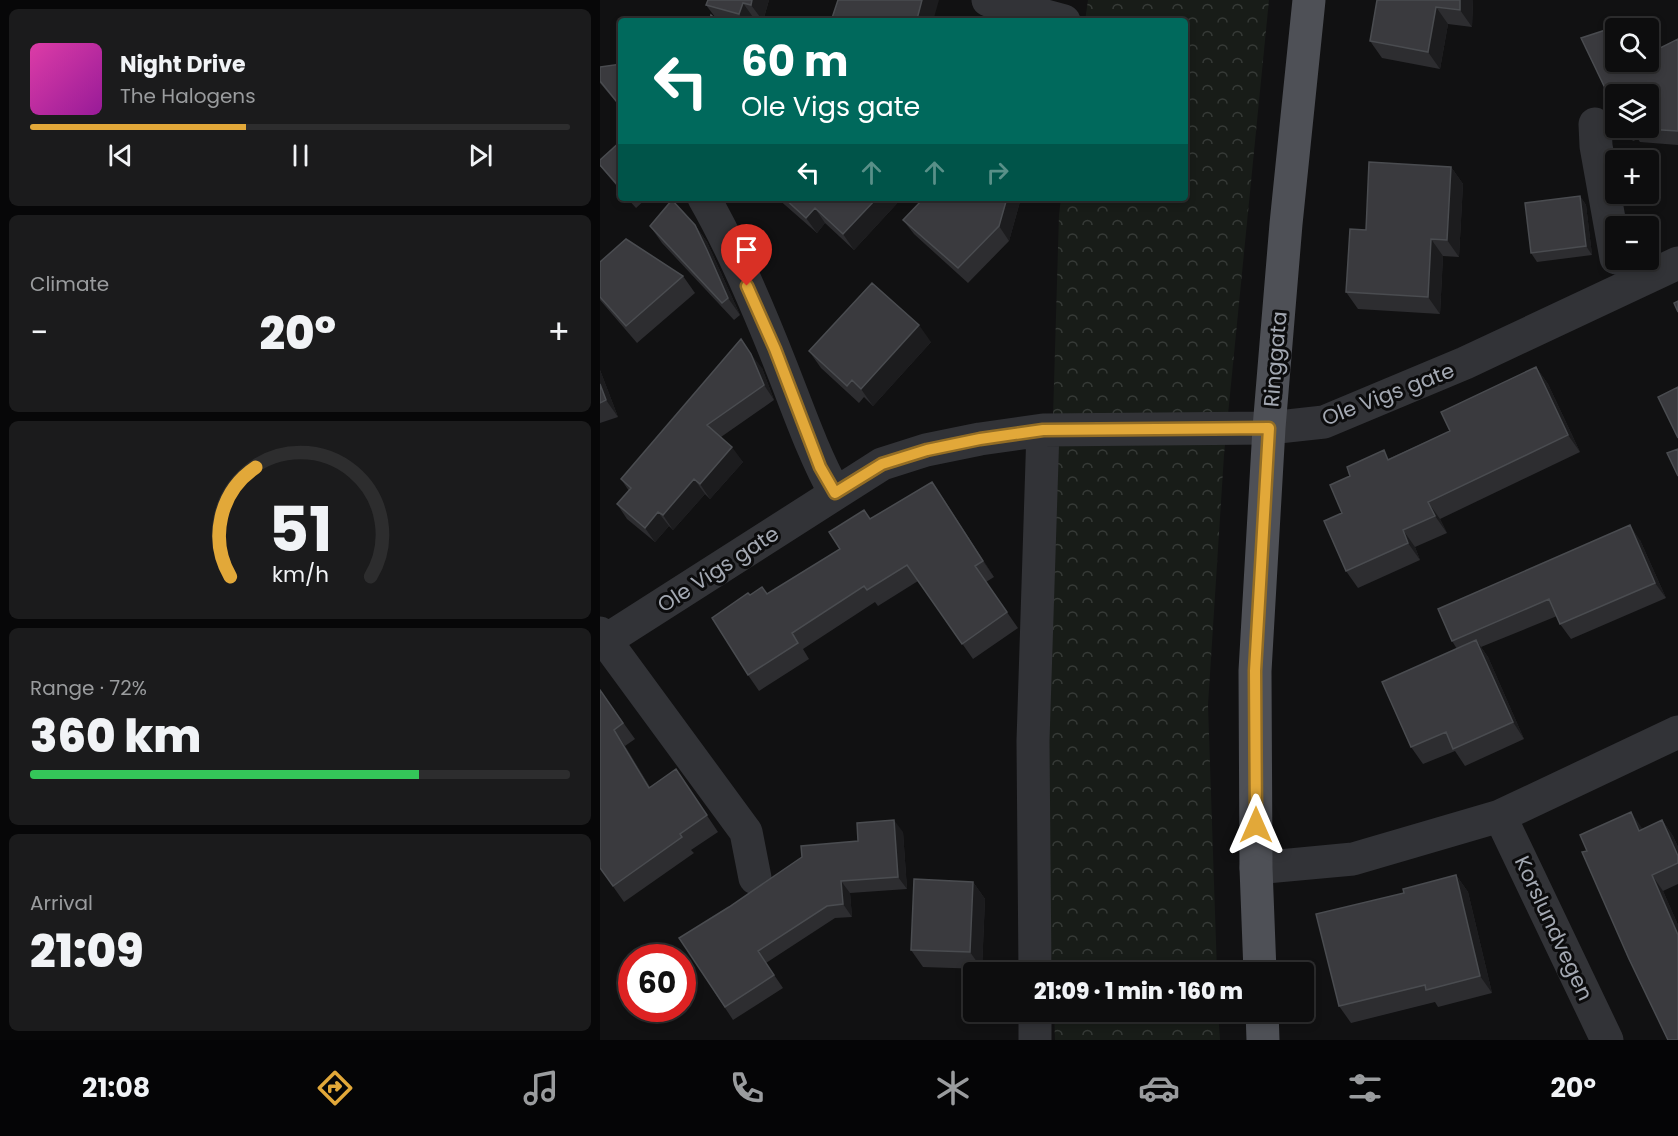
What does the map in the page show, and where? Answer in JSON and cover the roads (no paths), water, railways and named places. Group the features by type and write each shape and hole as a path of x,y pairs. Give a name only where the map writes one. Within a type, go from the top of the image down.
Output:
{"main road":[{"name":"Ringgata","path":"1260,962 1256,868 1255,671 1269,428 1286,224 1309,0"},
{"path":"1262,1022 1263,1040"}],"street":[{"path":"988,0 1053,18"},
{"path":"1595,124 1596,146 1609,216"},
{"path":"706,201 718,222 770,339 820,467 835,493"},
{"name":"Ole Vigs gate","path":"1659,265 1678,263"},
{"name":"Ole Vigs gate","path":"602,639 882,464 927,450 980,439 1043,430 1269,428 1324,422 1465,363 1617,270"},
{"path":"1035,962 1033,741 1043,430"},
{"path":"602,639 746,832 756,878"},
{"path":"1256,868 1353,859 1500,816 1678,732"},
{"name":"Korslundvegen","path":"1500,816 1607,1040"},
{"path":"1035,1022 1035,1040"}]}
